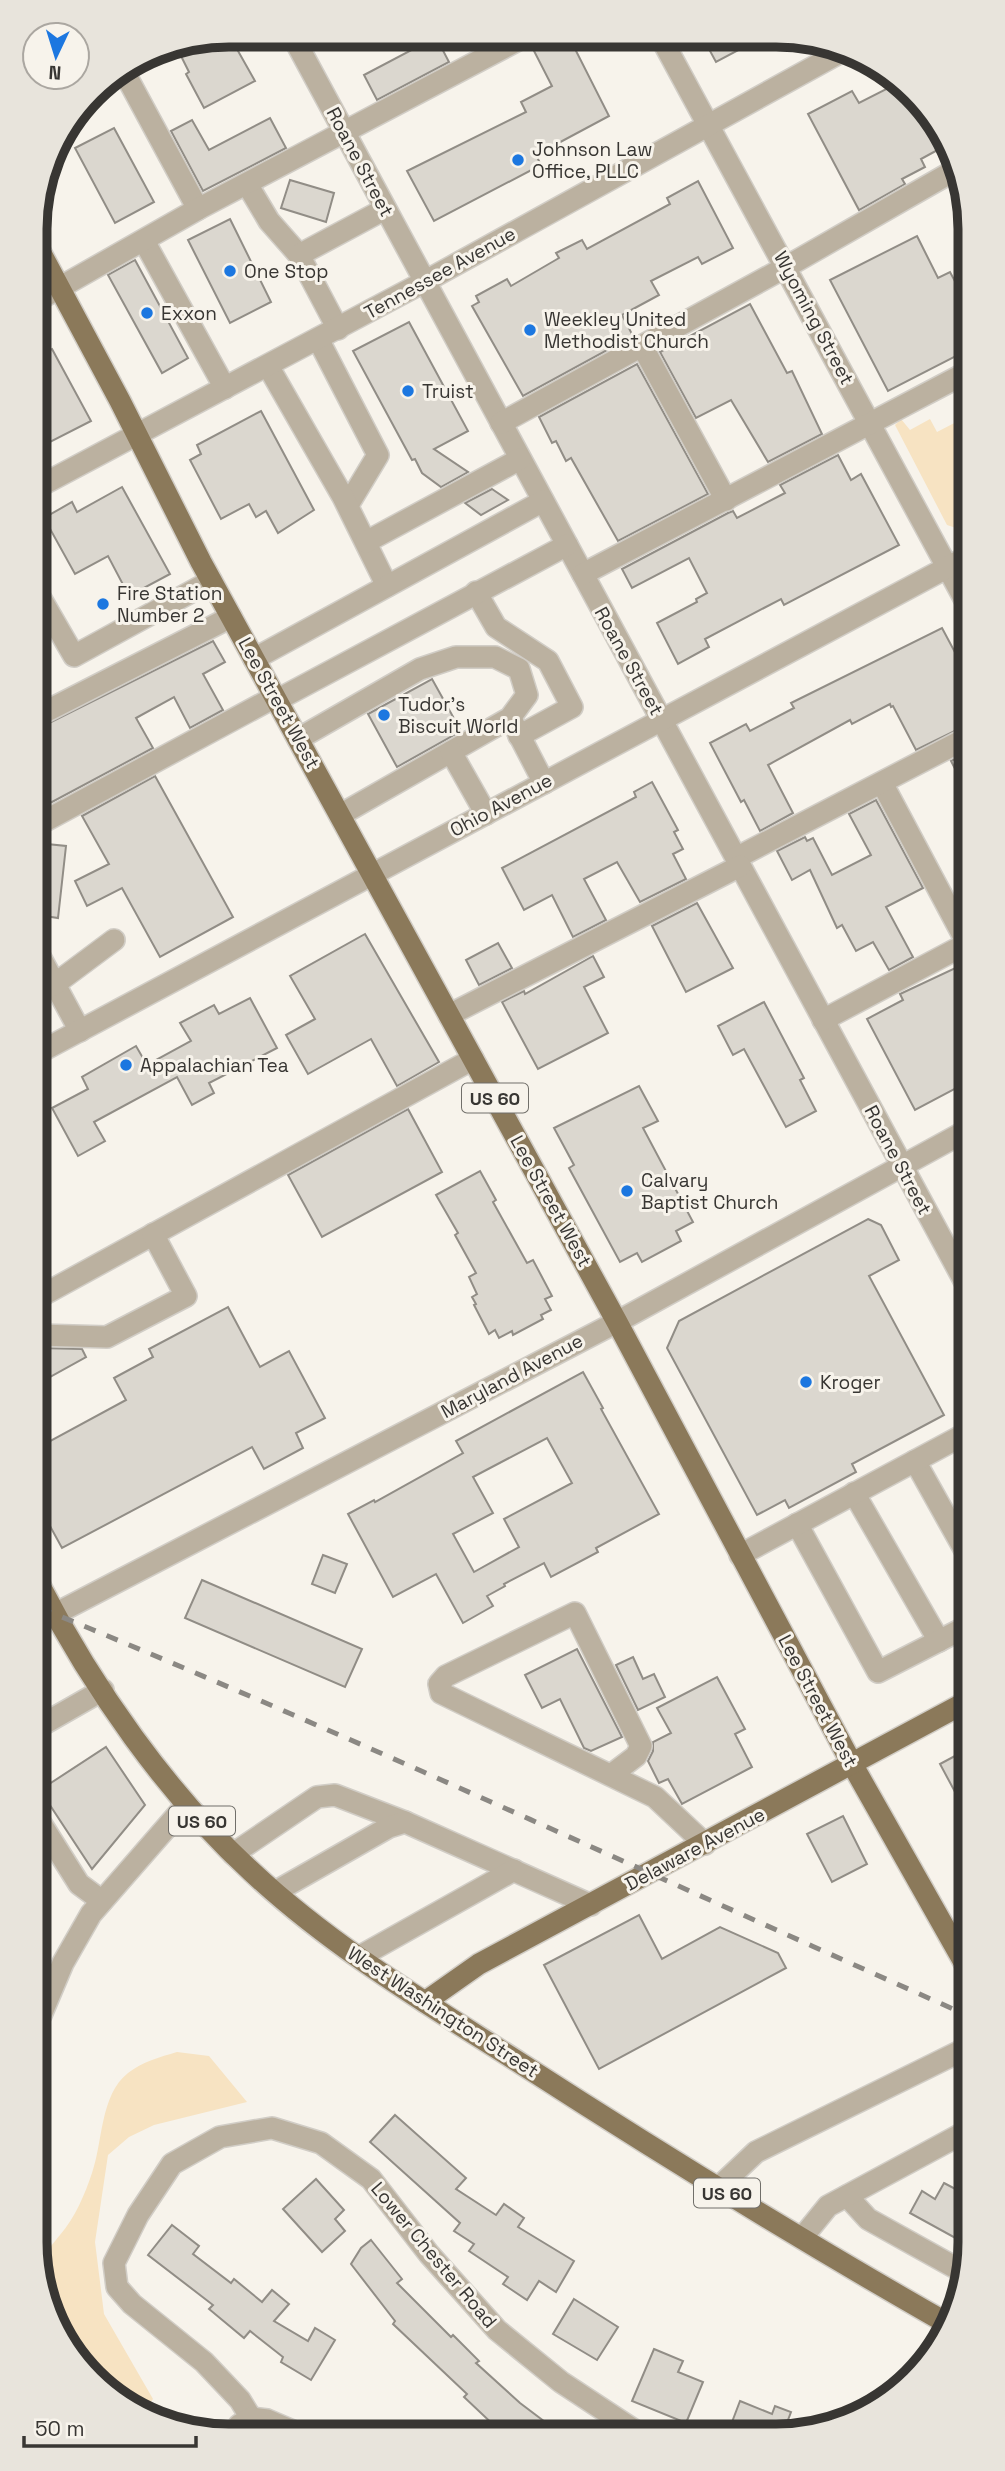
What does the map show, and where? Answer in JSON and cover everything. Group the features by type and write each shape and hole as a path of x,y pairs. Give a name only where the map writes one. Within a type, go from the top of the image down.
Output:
{"main road":[{"name":"Lee Street West","path":"48,266 211,581 617,1322 852,1764 957,1950"},
{"name":"West Washington Street","path":"47,1615 186,1805 233,1854 323,1932 425,2002 718,2188 940,2319"},
{"name":"Delaware Avenue","path":"425,2002 479,1964 957,1707"}],"street":[{"name":"Roane Street","path":"298,47 957,1268"},
{"path":"48,295 198,209 505,47"},
{"name":"Wyoming Street","path":"666,47 870,424 956,562"},
{"name":"Tennessee Avenue","path":"48,480 424,282 833,57"},
{"path":"128,78 198,209"},
{"path":"500,423 786,267 949,174"},
{"path":"247,184 269,221 299,255 338,328"},
{"path":"299,255 385,209"},
{"path":"144,241 225,388"},
{"path":"318,339 378,455 348,505"},
{"path":"642,346 726,500"},
{"path":"268,366 348,505 387,586"},
{"path":"583,574 958,376"},
{"path":"366,542 520,459"},
{"path":"254,659 543,501"},
{"path":"48,819 567,545"},
{"name":"Ohio Avenue","path":"48,1048 956,562"},
{"path":"48,611 74,656 211,581"},
{"path":"340,816 451,752 572,707 548,661 496,627 476,592"},
{"path":"48,711 231,617"},
{"path":"298,739 420,669 456,657 495,657 519,669 527,695 515,727 544,783"},
{"path":"449,1015 958,743"},
{"path":"451,752 486,814"},
{"path":"882,783 958,926"},
{"path":"48,988 114,940"},
{"path":"823,1020 958,947"},
{"path":"48,991 80,1031"},
{"path":"47,1292 473,1059"},
{"name":"Maryland Avenue","path":"47,1615 617,1322 958,1135"},
{"path":"47,1335 107,1337 186,1296 153,1234"},
{"path":"740,1555 957,1438"},
{"path":"915,1461 957,1537"},
{"path":"854,1493 939,1641"},
{"path":"797,1524 878,1672 957,1632"},
{"path":"611,1775 636,1756 641,1746 575,1613 446,1676 439,1685 441,1693 655,1797 705,1844"},
{"path":"47,1722 103,1690"},
{"path":"233,1854 317,1797 335,1795 405,1822 591,1905"},
{"path":"47,2001 63,1963 91,1914 186,1805"},
{"path":"275,1892 389,1827 405,1822"},
{"path":"47,1833 79,1884 102,1901"},
{"path":"359,1957 514,1870"},
{"path":"718,2188 756,2152 957,2053"},
{"name":"Lower Chester Road","path":"244,2424 240,2400 204,2362 132,2304 117,2287 114,2263 138,2215 172,2164 220,2137 272,2129 321,2143 371,2179 429,2254 497,2330 561,2382 625,2424"},
{"path":"802,2238 828,2206 957,2136"},
{"path":"847,2196 868,2219 955,2268"},
{"path":"249,2424 267,2420 276,2424"}],"shaded area":[{"path":"901,419 910,430 930,419 937,432 958,421 958,529 947,525 895,425"},
{"path":"177,2052 209,2056 247,2102 154,2125 129,2137 108,2155 95,2242 104,2314 153,2399 149,2405 118,2386 85,2353 72,2333 53,2289 48,2249 65,2228 83,2197 96,2161 112,2094 128,2073 151,2060"}],"building":[{"path":"236,47 255,81 204,108 186,74 189,72 180,54"},
{"path":"417,47 441,47 449,62 377,100 364,75"},
{"path":"532,47 574,47 609,116 536,155 541,165 434,221 407,171 526,112 521,102 552,86"},
{"path":"708,47 744,47 716,62"},
{"path":"890,87 913,109 939,149 921,159 925,167 902,179 905,184 859,210 808,114 852,91 859,103"},
{"path":"270,118 286,148 203,191 171,131 192,120 209,150"},
{"path":"114,128 154,202 115,223 75,148"},
{"path":"290,180 334,193 326,222 281,208"},
{"path":"698,181 733,248 702,264 698,257 651,281 659,295 622,315 633,336 523,396 472,306 479,302 476,296 507,279 511,286 559,258 556,253 582,240 587,249 670,204 667,198"},
{"name":"One Stop","path":"230,219 271,302 230,323 188,240"},
{"path":"917,236 938,278 950,272 958,287 958,355 888,391 830,280"},
{"name":"Exxon","path":"135,260 188,358 162,373 108,275"},
{"path":"750,304 787,373 792,371 822,434 768,462 731,400 696,418 660,352"},
{"path":"409,322 468,431 434,449 468,472 441,487 422,473 415,459 412,460 353,351"},
{"path":"52,349 91,421 50,442 48,438 48,351"},
{"path":"637,364 708,494 618,541 571,458 566,461 556,441 552,443 539,417"},
{"path":"261,411 314,510 278,533 266,511 256,517 249,504 221,519 190,460 201,454 197,445"},
{"path":"838,455 851,480 861,474 899,545 784,605 781,599 705,639 709,647 678,664 657,623 697,602 696,599 707,593 689,558 632,588 622,569 728,513 733,511 737,518 785,493 780,485"},
{"path":"122,487 170,574 129,596 108,556 75,574 48,525 48,516 72,502 77,512"},
{"path":"492,489 508,500 481,515 465,503"},
{"path":"942,628 958,658 958,730 916,750 890,704 852,724 850,720 768,765 793,813 760,831 744,800 741,802 710,743 746,724 750,731 794,708 791,703"},
{"path":"213,641 225,662 203,674 223,710 190,728 174,697 136,718 153,748 48,804 48,724"},
{"path":"432,679 461,731 397,767 368,714"},
{"path":"958,758 958,774 951,761"},
{"path":"155,776 233,917 160,957 122,888 87,906 75,881 109,864 82,816"},
{"path":"652,782 678,830 674,832 683,849 673,854 686,879 640,902 617,862 584,879 606,920 573,937 552,895 524,910 502,868 636,797 634,792"},
{"path":"876,800 923,888 886,907 913,957 889,970 873,942 856,951 842,925 837,928 810,870 792,880 777,851 805,837 807,841 813,838 832,875 871,855 849,814"},
{"path":"48,844 66,846 58,918 48,916"},
{"path":"697,903 733,968 686,992 652,926"},
{"path":"365,934 439,1062 397,1086 371,1039 308,1074 286,1035 315,1019 290,976"},
{"path":"498,943 512,968 479,985 466,960"},
{"path":"593,956 604,977 584,987 608,1033 538,1069 502,1002 524,991 525,994"},
{"path":"958,967 958,1087 915,1110 867,1019 903,1000 900,994"},
{"path":"250,998 277,1048 209,1083 214,1093 192,1105 177,1077 94,1122 105,1141 78,1156 52,1108 88,1089 82,1077 136,1046 147,1065 191,1041 180,1023 214,1005 219,1014"},
{"path":"764,1002 804,1078 800,1080 816,1111 786,1127 744,1049 733,1055 718,1026"},
{"path":"639,1086 658,1121 643,1128 693,1222 676,1231 681,1241 642,1262 637,1253 620,1262 569,1168 574,1165 554,1128"},
{"path":"408,1109 442,1172 322,1237 288,1175"},
{"path":"480,1171 496,1200 493,1202 527,1263 533,1260 552,1296 545,1299 551,1310 541,1315 543,1319 513,1335 512,1331 499,1338 495,1330 489,1334 474,1305 476,1304 472,1297 477,1294 469,1277 476,1273 455,1235 458,1233 436,1195"},
{"name":"Kroger","path":"868,1219 881,1225 899,1260 869,1276 944,1415 852,1464 856,1472 789,1508 785,1500 757,1515 667,1348 679,1321"},
{"path":"228,1307 260,1367 289,1351 325,1418 296,1433 303,1448 264,1469 252,1447 62,1548 47,1521 47,1442 126,1400 114,1378 153,1357 149,1349"},
{"path":"47,1348 82,1349 86,1357 47,1378"},
{"path":"583,1372 659,1514 596,1548 598,1552 551,1577 544,1563 504,1584 505,1586 487,1596 493,1606 463,1623 436,1574 393,1597 348,1514 463,1453 456,1441","holes":["547,1438 572,1483 504,1519 519,1547 474,1572 453,1534 493,1513 473,1477"]},
{"path":"323,1555 347,1564 335,1593 312,1584"},
{"path":"202,1580 362,1649 345,1687 185,1618"},
{"path":"577,1649 622,1737 591,1751 584,1748 560,1699 542,1708 525,1675"},
{"path":"633,1657 643,1679 654,1674 665,1697 638,1710 616,1665"},
{"path":"717,1677 745,1729 735,1734 752,1767 682,1804 668,1779 659,1783 648,1761 653,1751 653,1742 671,1733 657,1708"},
{"path":"106,1747 145,1805 92,1869 47,1801 47,1785"},
{"path":"957,1755 957,1796 940,1764"},
{"path":"843,1816 867,1864 832,1882 807,1834"},
{"path":"639,1915 662,1959 720,1927 778,1953 786,1968 599,2069 544,1965"},
{"path":"395,2115 466,2178 456,2189 496,2215 504,2204 524,2218 518,2227 574,2261 556,2292 539,2281 527,2300 503,2284 508,2277 469,2251 474,2244 454,2231 460,2223 370,2142"},
{"path":"316,2179 344,2210 335,2219 345,2231 322,2252 283,2209"},
{"path":"944,2183 957,2190 957,2239 910,2213 922,2191 935,2199"},
{"path":"172,2225 199,2246 193,2254 231,2283 234,2279 262,2302 272,2290 289,2304 274,2321 308,2341 315,2328 335,2340 311,2380 281,2362 283,2357 250,2331 244,2338 209,2309 213,2305 148,2255"},
{"path":"371,2240 402,2279 397,2283 479,2361 476,2363 548,2424 493,2424 464,2397 467,2394 393,2324 395,2321 351,2264 361,2248"},
{"path":"574,2299 618,2327 597,2360 553,2334"},
{"path":"654,2349 683,2361 678,2372 703,2382 686,2423 632,2401"},
{"path":"740,2401 772,2414 775,2406 791,2412 788,2420 793,2422 776,2424 731,2424"}],"railway":[{"path":"47,1611 390,1757 957,2011"}],"place":[{"name":"Johnson Law Office, PLLC","path":"518,160"},
{"name":"One Stop","path":"230,271"},
{"name":"Exxon","path":"147,313"},
{"name":"Weekley United Methodist Church","path":"530,330"},
{"name":"Truist","path":"408,391"},
{"name":"Fire Station Number 2","path":"103,604"},
{"name":"Tudor's Biscuit World","path":"384,715"},
{"name":"Appalachian Tea","path":"126,1065"},
{"name":"Calvary Baptist Church","path":"627,1191"},
{"name":"Kroger","path":"806,1382"}]}
